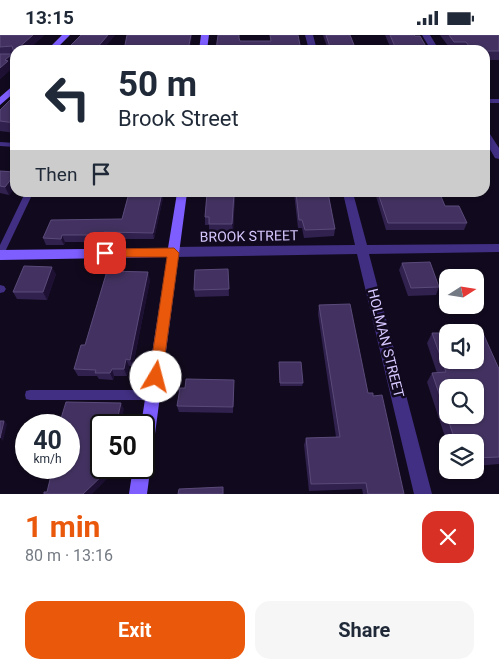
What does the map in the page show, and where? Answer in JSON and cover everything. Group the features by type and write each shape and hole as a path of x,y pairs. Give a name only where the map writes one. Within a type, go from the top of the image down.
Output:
{"main road":[{"path":"56,45 66,35"},
{"path":"0,102 10,94"},
{"path":"150,414 181,197"},
{"name":"BROOK STREET","path":"0,254 174,253"},
{"path":"138,494 140,479"}],"street":[{"path":"490,141 499,156"},
{"name":"HOLMAN STREET","path":"349,197 423,494"},
{"name":"BROOK STREET","path":"174,253 499,248"}],"lane":[{"path":"0,254 27,197"},
{"path":"30,395 153,395"}],"building":[{"path":"0,35 33,35 22,45 0,47"},
{"path":"81,35 108,35 99,45 71,45"},
{"path":"127,35 191,35 189,45 125,45"},
{"path":"218,35 239,35 240,41 271,41 270,35 298,35 300,45 217,45"},
{"path":"326,35 350,35 354,45 329,45"},
{"path":"390,35 420,36 425,45 394,45"},
{"path":"449,35 499,35 499,51 490,51 490,45 468,45 466,42 454,42"},
{"path":"0,54 10,54 5,60 8,61 0,68"},
{"path":"10,100 10,122 0,121 0,110"},
{"path":"0,171 10,172 10,180 5,187 0,186"},
{"path":"128,197 161,197 153,233 104,232 103,235 62,235 61,239 43,238 51,220 122,219"},
{"path":"207,197 234,197 232,224 209,224 209,217 205,217"},
{"path":"296,197 329,197 335,229 305,230 302,220 299,220"},
{"path":"379,197 441,197 445,206 459,206 467,223 388,223"},
{"path":"430,262 439,287 411,288 402,263"},
{"path":"24,266 52,267 43,292 13,292"},
{"path":"228,269 229,289 194,290 195,270"},
{"path":"107,271 148,272 130,360 126,359 124,369 112,369 110,373 95,373 96,370 74,369 81,345 85,345"},
{"path":"350,304 368,393 373,393 373,396 382,395 404,494 368,494 366,483 311,484 306,438 340,437 319,305"},
{"path":"432,333 439,333 439,352"},
{"path":"484,335 499,369 499,457 484,458 484,434 453,434 449,424 484,424 484,379 439,379 439,393 432,373 446,372 445,369 484,369"},
{"path":"279,362 301,362 303,383 280,383"},
{"path":"186,379 234,380 233,407 177,406 180,388 185,388"},
{"path":"66,402 121,403 118,414 90,414 90,479 99,479 83,494 44,494 44,492 47,492 50,479 80,479 80,414 62,414"},
{"path":"0,421 4,421 0,438"},
{"path":"223,487 223,494 178,494 179,489"}],"route":[{"path":"105,253 174,253 156,377"}]}
